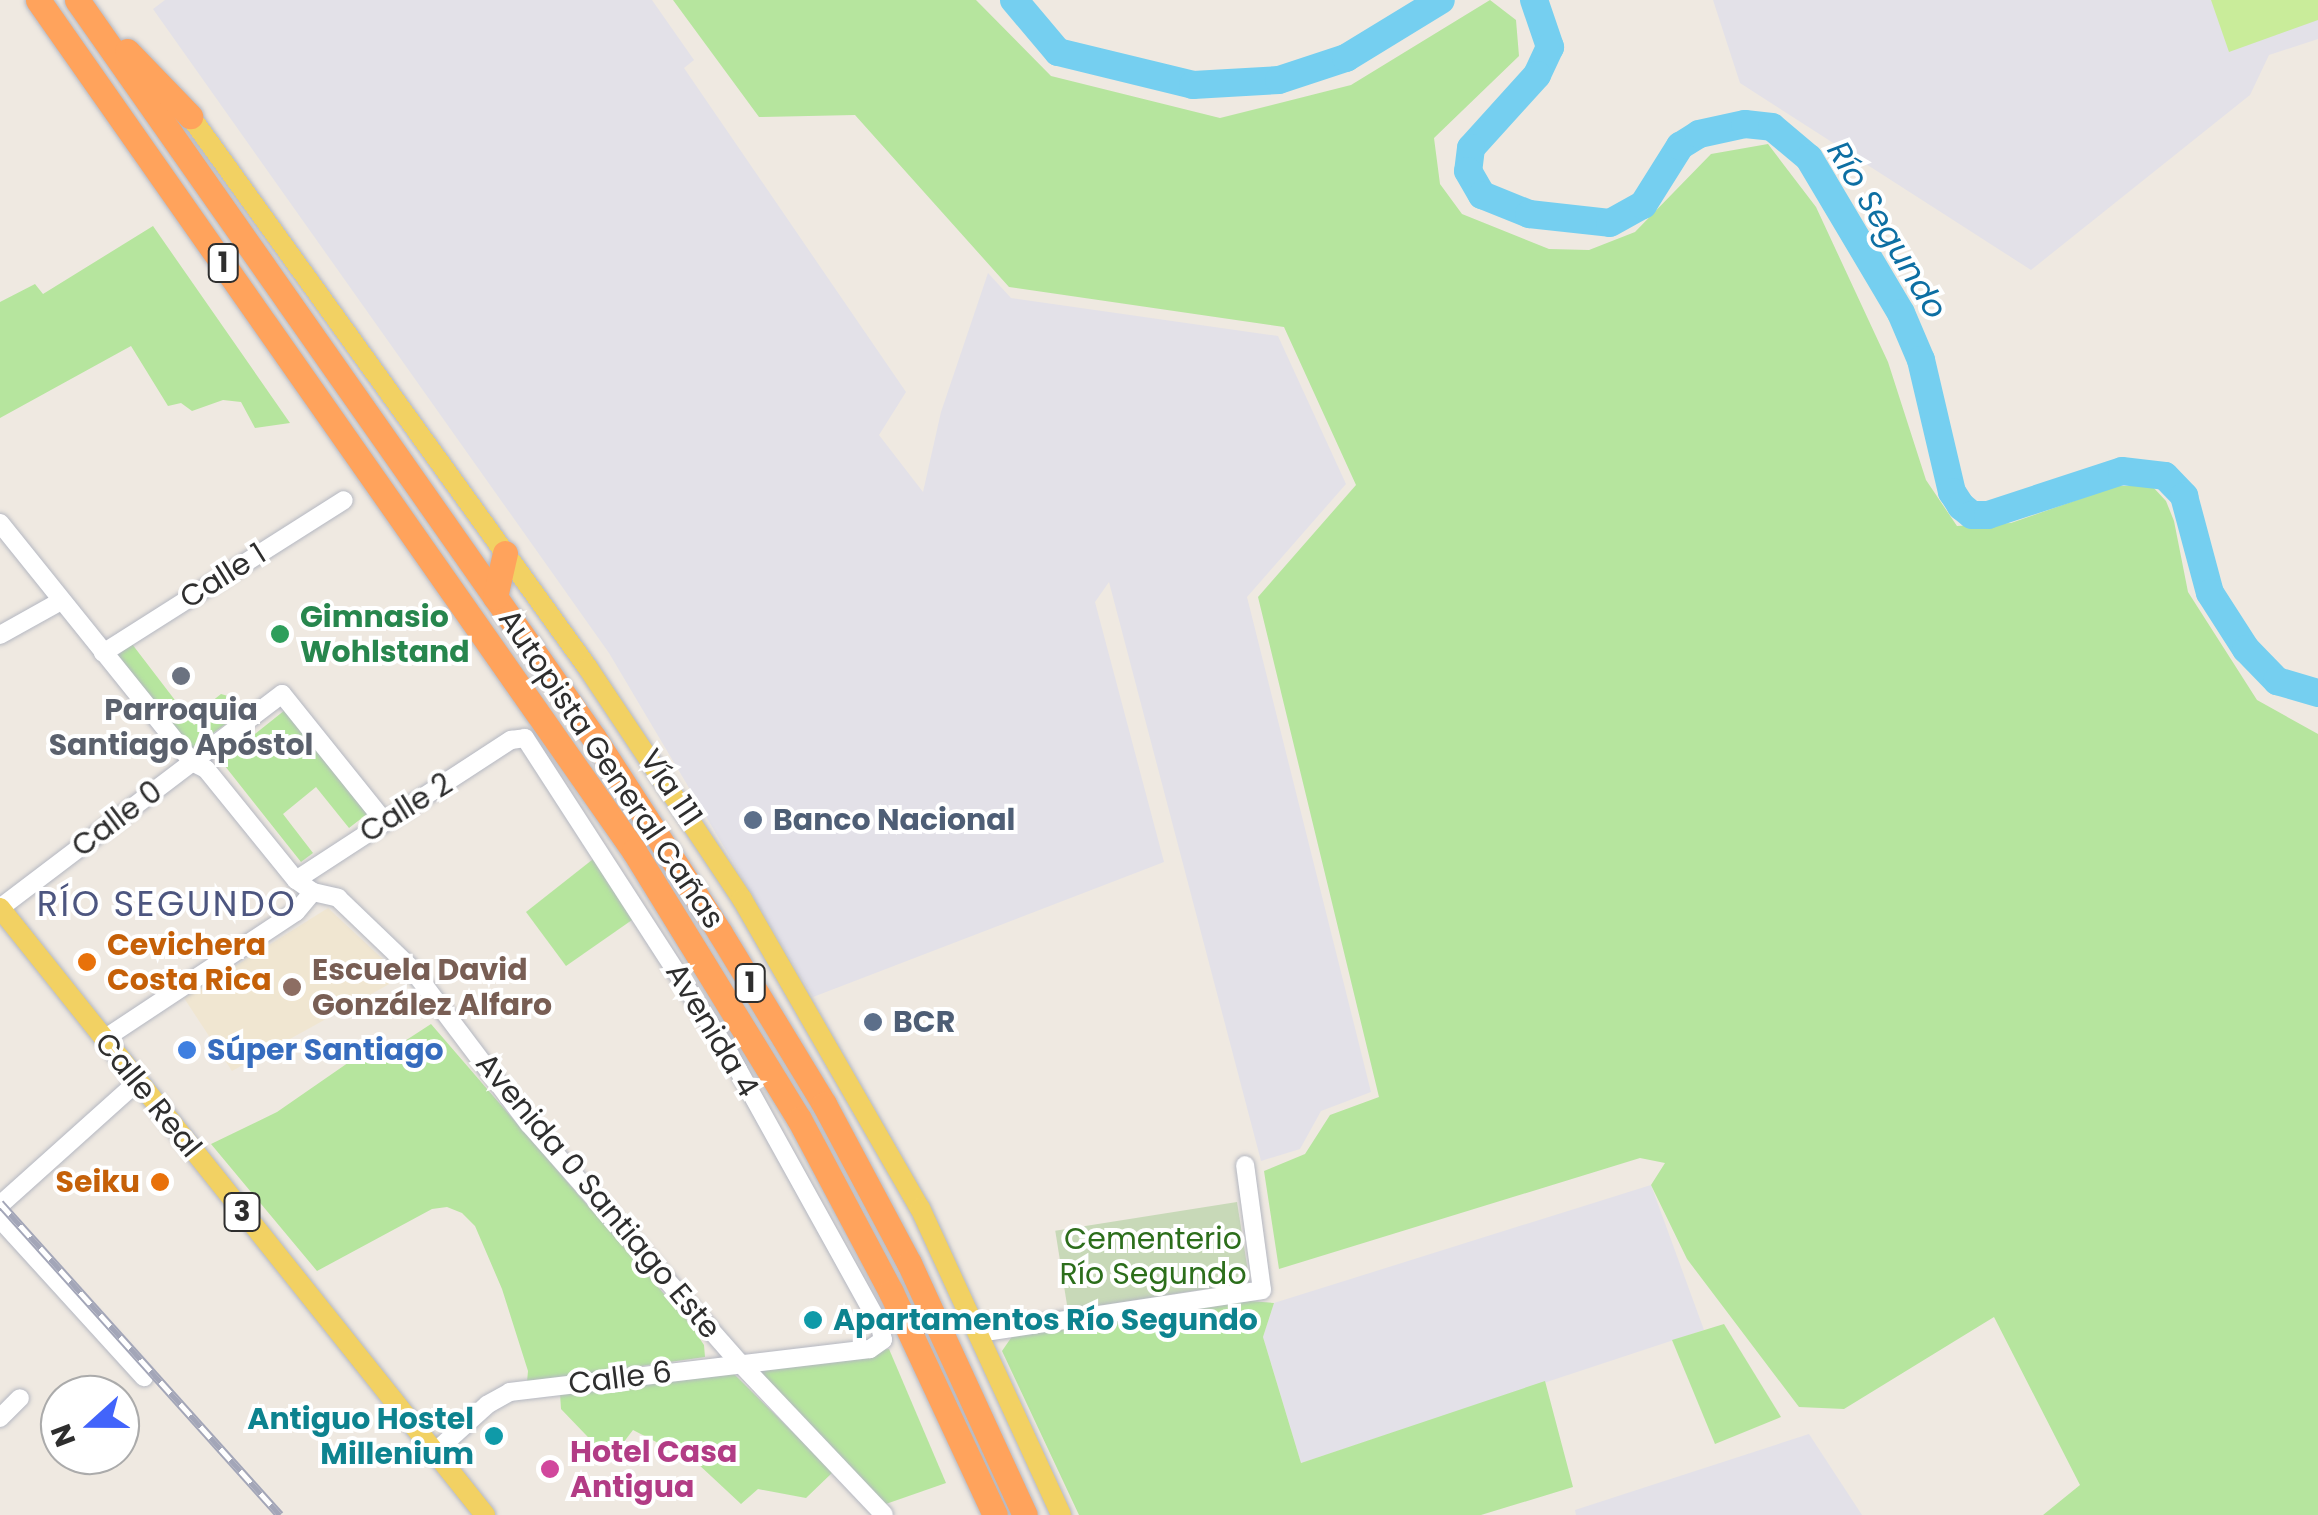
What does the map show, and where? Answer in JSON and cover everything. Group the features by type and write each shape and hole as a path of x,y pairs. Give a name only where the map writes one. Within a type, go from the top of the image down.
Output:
{"highway":[{"name":"Autopista General Cañas","path":"38,0 634,851 799,1119 892,1292 995,1515"},
{"name":"Autopista General Cañas","path":"78,2 594,738 824,1104 909,1263 1025,1515"},
{"path":"78,2 190,116"},
{"path":"495,597 506,553"}],"main road":[{"name":"Vía 111","path":"190,116 680,801 900,1170 1061,1515"},
{"name":"Calle Real","path":"0,908 482,1514"}],"street":[{"name":"Calle 1","path":"103,652 344,500"},
{"name":"Avenida 0 Santiago Este","path":"0,523 192,762 206,769 296,880 312,892 338,898 412,969 529,1124 740,1363 884,1515"},
{"path":"0,635 61,601"},
{"name":"Calle 0","path":"0,908 282,694 384,821"},
{"name":"Calle 2","path":"296,880 518,737"},
{"name":"Avenida 4","path":"518,737 532,745 730,1055 880,1326 883,1340"},
{"path":"104,1039 296,912 312,892"},
{"path":"0,1205 137,1082"},
{"path":"979,1333 1262,1290 1244,1165"},
{"path":"0,1219 144,1377"},
{"name":"Calle 6","path":"435,1452 487,1406 510,1392 870,1349 883,1340"},
{"path":"0,1418 20,1398"}],"shaded area":[{"path":"165,0 652,0 694,60 684,68 906,392 879,435 923,492 941,412 988,273 1011,298 1278,336 1346,484 1247,597 1371,1092 1321,1111 1300,1149 1261,1161 1109,582 1095,602 1164,862 813,997 609,653 153,9"},
{"path":"1713,0 2318,0 2318,39 2269,55 2250,95 2031,270 1740,83"},
{"name":"Escuela David González Alfaro","path":"328,908 402,977 232,1071 184,998"},
{"path":"1651,1185 1704,1330 1301,1463 1263,1337 1274,1303"},
{"path":"1809,1434 1862,1515 1576,1515 1575,1510"}],"green space":[{"path":"673,0 976,0 1051,76 1220,118 1351,85 1490,0 1516,20 1519,56 1434,138 1440,184 1462,214 1549,249 1589,250 1635,232 1711,154 1768,144 1816,207 1888,362 1926,480 1957,526 2011,523 2117,486 2152,486 2166,501 2174,521 2188,592 2257,700 2318,734 2318,1515 2043,1515 2080,1485 1994,1317 1844,1409 1799,1407 1687,1259 1651,1185 1665,1163 1640,1158 1279,1269 1264,1171 1305,1154 1330,1115 1379,1097 1258,597 1356,485 1284,327 1009,287 855,115 759,117"},
{"path":"2211,0 2318,0 2318,20 2229,52"},
{"path":"153,226 290,423 255,428 241,402 223,400 192,411 181,403 168,406 131,346 0,418 0,302 35,284 43,294"},
{"path":"132,644 194,725 204,719 201,710 221,694 228,696 241,713 191,749 118,655"},
{"path":"285,710 367,814 349,828 316,787 283,814 313,853 301,862 221,761"},
{"path":"597,856 632,920 566,966 526,912"},
{"path":"431,1024 690,1324 704,1345 705,1357 527,1382 528,1371 502,1289 475,1226 462,1213 447,1207 432,1209 317,1271 211,1144 277,1112 355,1058 371,1063"},
{"name":"Cementerio Río Segundo","path":"1237,1202 1250,1282 1068,1311 1055,1231"},
{"path":"1250,1301 1274,1303 1263,1337 1301,1463 1545,1381 1573,1487 1481,1515 1079,1515 1002,1351 1013,1335"},
{"path":"1724,1324 1781,1417 1715,1444 1672,1340"},
{"path":"889,1349 946,1483 883,1505 752,1371 755,1365"},
{"path":"731,1371 833,1472 806,1498 758,1489 741,1504 697,1463 633,1430 610,1460 561,1409 560,1393"}],"waterway":[{"name":"Río Segundo","path":"1014,0 1058,52 1193,85 1279,80 1346,58 1441,0"},
{"name":"Río Segundo","path":"1534,0 1550,47 1537,75 1471,148 1468,171 1482,195 1529,214 1610,223 1643,205 1680,146 1699,134 1745,124 1772,127 1809,158 1901,313 1921,360 1952,492 1961,506 1972,515 1988,515 2122,471 2165,476 2184,496 2210,593 2246,649 2277,681 2318,693"}],"railway":[{"path":"0,1203 280,1515"}],"place":[{"name":"Gimnasio Wohlstand","path":"280,634"},
{"name":"Parroquia Santiago Apóstol","path":"181,676"},
{"name":"Banco Nacional","path":"753,820"},
{"name":"Cevichera Costa Rica","path":"87,962"},
{"name":"Escuela David González Alfaro","path":"292,987"},
{"name":"BCR","path":"873,1022"},
{"name":"Súper Santiago","path":"187,1050"},
{"name":"Seiku","path":"160,1182"},
{"name":"Apartamentos Río Segundo","path":"813,1320"},
{"name":"Antiguo Hostel Millenium","path":"494,1436"},
{"name":"Hotel Casa Antigua","path":"550,1469"}],"district":[{"name":"RÍO SEGUNDO","path":"167,904"}]}
